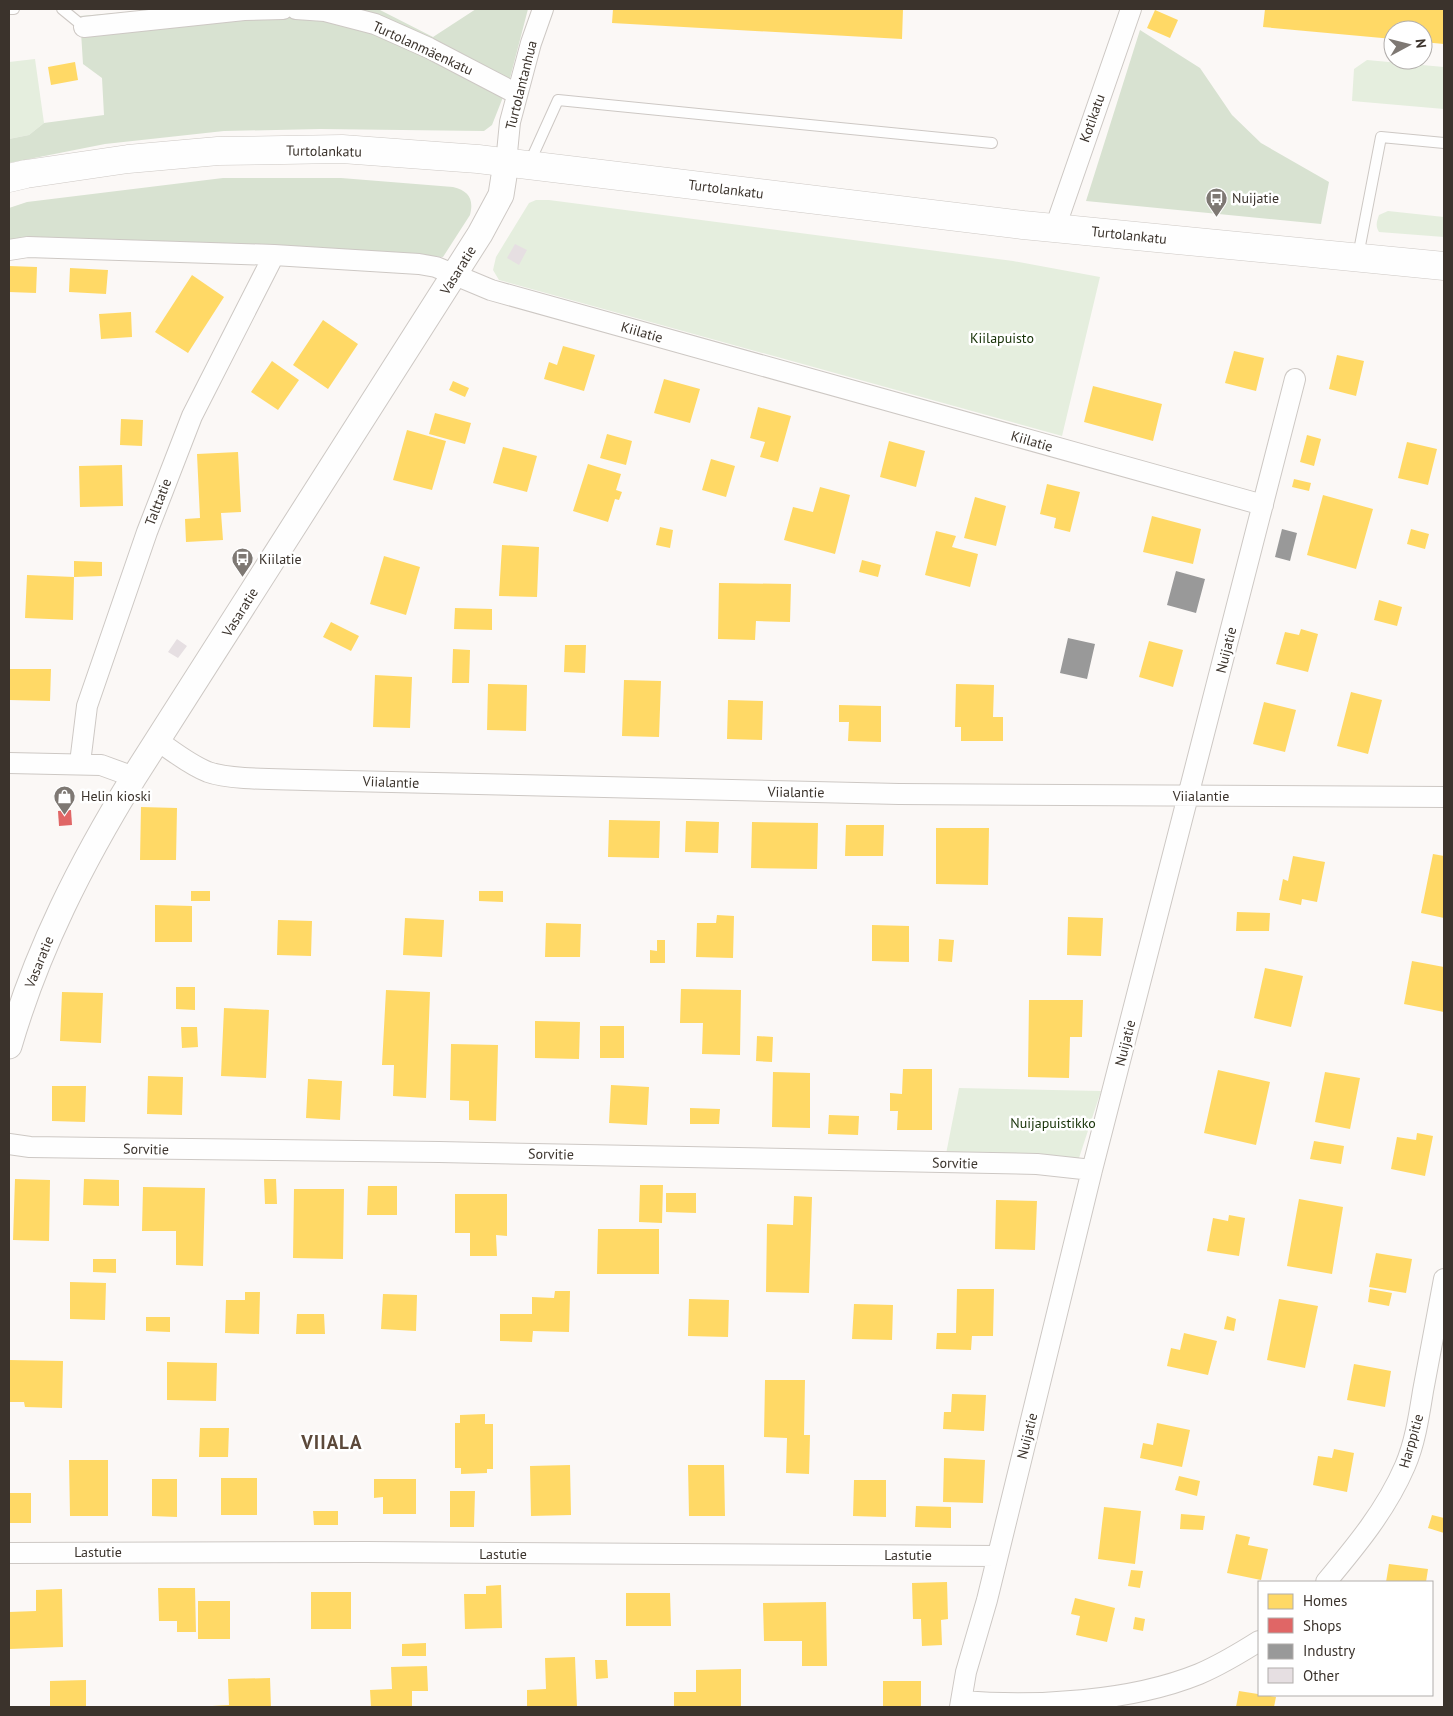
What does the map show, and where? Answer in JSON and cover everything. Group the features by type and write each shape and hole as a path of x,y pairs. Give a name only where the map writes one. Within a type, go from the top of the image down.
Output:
{"main road":[{"name":"Turtolankatu","path":"9,178 128,159 218,151 342,149 478,159 1055,228 1444,266"}],"street":[{"path":"84,27 244,10 283,9"},
{"name":"Turtolanmäenkatu","path":"296,9 325,11 375,24 429,48 517,94"},
{"name":"Turtolantanhua","path":"517,164 510,122 531,42 543,9"},
{"name":"Kotikatu","path":"1055,228 1131,9"},
{"name":"Vasaratie","path":"9,1046 43,951 87,856 134,777 455,275 498,203 503,188 517,164"},
{"name":"Kiilatie","path":"9,250 28,247 274,255 430,266 508,295 1263,505"},
{"name":"Talttatie","path":"80,763 87,706 150,523 192,416 274,255"},
{"name":"Nuijatie","path":"961,1704 966,1672 998,1556 1092,1170 1295,379"},
{"name":"Viialantie","path":"158,741 187,761 208,772 237,777 899,794 1444,797"},
{"path":"9,764 101,764 134,777"},
{"name":"Sorvitie","path":"9,1144 39,1147 439,1152 1028,1164 1092,1170"},
{"name":"Harppitie","path":"1327,1581 1356,1546 1378,1515 1406,1464 1417,1426 1444,1279"},
{"name":"Lastutie","path":"9,1553 365,1552 998,1556"},
{"path":"961,1704 1047,1702 1150,1690 1199,1674 1258,1642"}],"lane":[{"path":"9,9 14,9"},
{"path":"62,9 84,27"},
{"path":"517,164 558,100 992,143"},
{"path":"1358,258 1381,137 1444,143"}],"green space":[{"path":"163,9 378,9 433,37 476,9 528,9 509,82 492,125 484,131 320,129 224,131 105,144 9,163 9,139 29,135 44,123 104,115 102,78 83,64 80,16"},
{"path":"1140,30 1200,68 1232,115 1261,143 1329,182 1321,224 1086,201"},
{"path":"35,59 44,123 29,135 9,139 9,62"},
{"path":"1367,60 1383,61 1383,70 1433,70 1433,66 1444,67 1444,109 1352,101 1354,69"},
{"path":"223,178 341,178 453,187 469,196 471,209 470,215 443,257 269,247 9,241 9,208 27,202"},
{"name":"Kiilapuisto","path":"536,200 549,200 1013,261 1100,277 1062,436 499,280 493,270 496,257 529,203"},
{"path":"1388,211 1444,217 1444,237 1379,232 1377,221 1379,215"},
{"name":"Nuijapuistikko","path":"959,1088 1101,1091 1079,1158 946,1154"}],"building: Homes":[{"path":"613,9 903,9 902,39 612,23"},
{"path":"1265,9 1444,9 1444,44 1433,43 1433,20 1383,20 1383,38 1263,27"},
{"path":"1155,10 1178,20 1170,38 1147,28"},
{"path":"75,62 78,80 51,85 48,67"},
{"path":"9,266 37,267 36,293 9,292"},
{"path":"70,268 108,270 106,294 69,292"},
{"path":"192,275 224,297 188,353 155,332"},
{"path":"131,312 132,337 101,339 99,314"},
{"path":"323,320 358,344 328,389 293,365"},
{"path":"563,346 595,355 584,391 544,379 549,362 557,365"},
{"path":"1234,351 1264,358 1256,391 1225,383"},
{"path":"1337,355 1364,361 1356,396 1329,389"},
{"path":"272,361 299,380 278,410 251,392"},
{"path":"664,379 700,389 690,423 654,413"},
{"path":"453,381 469,388 465,397 449,390"},
{"path":"1093,386 1162,404 1153,441 1084,422"},
{"path":"758,407 791,416 778,462 760,457 765,442 750,438"},
{"path":"435,413 471,423 465,444 429,434"},
{"path":"121,419 143,420 142,446 120,445"},
{"path":"407,430 446,441 432,490 393,480"},
{"path":"607,434 632,441 626,465 600,458"},
{"path":"1307,435 1321,439 1314,466 1300,462"},
{"path":"889,441 925,451 916,487 880,477"},
{"path":"1407,442 1437,449 1428,485 1398,478"},
{"path":"503,447 537,456 527,492 493,483"},
{"path":"238,452 241,512 221,513 223,540 186,542 185,519 200,518 197,454"},
{"path":"711,459 735,466 726,497 702,490"},
{"path":"588,464 621,474 616,490 622,492 619,500 615,499 608,522 573,511"},
{"path":"122,465 123,506 80,507 79,466"},
{"path":"1294,479 1311,483 1309,491 1292,487"},
{"path":"1047,484 1080,492 1070,532 1054,528 1056,518 1040,514"},
{"path":"820,487 850,495 835,554 784,540 793,507 813,512"},
{"path":"1323,495 1373,509 1356,569 1307,555"},
{"path":"975,497 1006,506 996,546 964,538"},
{"path":"1152,516 1201,529 1193,564 1143,552"},
{"path":"660,527 673,530 670,548 656,545"},
{"path":"1411,529 1429,534 1425,549 1407,544"},
{"path":"936,531 956,536 952,547 978,554 970,587 925,575"},
{"path":"502,545 539,547 537,597 499,596"},
{"path":"384,556 420,567 406,615 370,604"},
{"path":"862,560 881,565 878,577 859,572"},
{"path":"74,561 102,562 102,576 74,577"},
{"path":"27,575 74,577 73,620 25,618"},
{"path":"719,583 791,584 790,622 756,621 755,640 718,639"},
{"path":"1379,600 1402,607 1397,626 1374,620"},
{"path":"455,608 492,609 492,630 454,629"},
{"path":"331,622 359,636 351,651 323,637"},
{"path":"1301,629 1318,634 1308,672 1276,664 1285,632 1299,635"},
{"path":"1149,641 1183,650 1173,687 1139,677"},
{"path":"565,645 586,645 585,673 564,672"},
{"path":"453,649 470,650 469,683 452,683"},
{"path":"9,669 51,669 50,701 9,700"},
{"path":"375,675 412,677 410,728 373,727"},
{"path":"624,680 661,681 659,737 622,736"},
{"path":"488,684 527,685 526,731 487,730"},
{"path":"956,684 994,685 993,717 1003,717 1003,741 961,741 961,727 955,727"},
{"path":"1351,692 1382,700 1368,754 1337,746"},
{"path":"728,700 763,701 762,740 727,739"},
{"path":"1264,702 1296,710 1285,752 1253,744"},
{"path":"839,705 881,706 881,742 848,741 849,722 839,722"},
{"path":"141,807 177,808 176,860 140,860"},
{"path":"609,820 660,821 659,858 608,857"},
{"path":"686,821 719,822 718,853 685,852"},
{"path":"752,822 818,823 817,869 751,868"},
{"path":"846,825 884,825 883,856 845,856"},
{"path":"936,828 989,828 988,885 936,884"},
{"path":"1433,854 1444,856 1444,918 1421,913"},
{"path":"1293,856 1325,862 1317,902 1302,899 1301,905 1279,900 1283,879 1288,881"},
{"path":"191,891 210,891 210,901 191,901"},
{"path":"479,891 503,891 503,902 479,901"},
{"path":"155,905 192,906 192,942 155,942"},
{"path":"1237,912 1270,913 1269,931 1236,931"},
{"path":"717,915 734,916 733,958 696,957 697,923 716,923"},
{"path":"1068,917 1103,918 1101,956 1067,955"},
{"path":"405,918 444,920 442,957 403,955"},
{"path":"278,920 312,921 311,956 277,955"},
{"path":"546,923 581,924 580,957 545,957"},
{"path":"872,925 909,926 909,962 872,961"},
{"path":"939,939 954,940 952,962 938,961"},
{"path":"657,940 665,940 665,963 650,963 650,950 657,951"},
{"path":"1412,961 1444,967 1444,1012 1404,1004"},
{"path":"1265,968 1303,976 1291,1027 1254,1018"},
{"path":"176,987 195,987 195,1010 176,1009"},
{"path":"681,989 741,990 740,1055 702,1054 703,1023 680,1023"},
{"path":"386,990 430,992 426,1098 393,1096 394,1065 382,1065"},
{"path":"62,992 103,993 101,1043 60,1041"},
{"path":"1029,1000 1083,1000 1082,1037 1070,1037 1069,1078 1028,1077"},
{"path":"224,1008 269,1010 266,1078 221,1076"},
{"path":"535,1021 580,1022 579,1059 535,1058"},
{"path":"600,1026 624,1026 624,1058 600,1058"},
{"path":"181,1027 197,1027 198,1047 182,1048"},
{"path":"757,1036 773,1037 772,1062 756,1061"},
{"path":"451,1044 498,1045 496,1121 469,1120 469,1101 450,1100"},
{"path":"903,1069 932,1069 932,1130 897,1130 898,1111 890,1111 890,1093 902,1094"},
{"path":"1218,1070 1270,1082 1256,1145 1204,1133"},
{"path":"773,1072 810,1073 810,1128 772,1127"},
{"path":"1325,1072 1360,1078 1350,1129 1315,1122"},
{"path":"148,1076 183,1077 182,1115 147,1114"},
{"path":"308,1079 342,1081 340,1120 306,1118"},
{"path":"611,1085 649,1087 647,1125 609,1123"},
{"path":"52,1086 86,1086 85,1122 52,1121"},
{"path":"690,1108 720,1109 719,1124 690,1124"},
{"path":"829,1115 859,1116 858,1135 828,1134"},
{"path":"1417,1133 1433,1136 1425,1176 1391,1169 1397,1137 1416,1140"},
{"path":"1314,1141 1344,1146 1341,1164 1310,1159"},
{"path":"15,1179 50,1180 49,1241 13,1240"},
{"path":"84,1179 119,1180 119,1206 83,1205"},
{"path":"264,1179 276,1179 277,1204 265,1204"},
{"path":"640,1185 663,1185 662,1223 639,1222"},
{"path":"368,1186 397,1186 397,1215 367,1215"},
{"path":"143,1187 205,1188 203,1266 176,1265 176,1231 142,1231"},
{"path":"294,1189 344,1189 343,1259 293,1258"},
{"path":"666,1193 696,1193 696,1213 666,1212"},
{"path":"455,1194 507,1194 507,1236 496,1235 497,1256 470,1256 470,1233 455,1233"},
{"path":"794,1196 812,1197 809,1293 766,1292 767,1224 793,1225"},
{"path":"1299,1199 1343,1207 1332,1274 1287,1266"},
{"path":"996,1200 1037,1201 1035,1250 995,1249"},
{"path":"1229,1215 1245,1218 1239,1256 1207,1251 1213,1218 1228,1221"},
{"path":"598,1229 659,1229 659,1274 597,1274"},
{"path":"1376,1253 1412,1259 1406,1293 1369,1287"},
{"path":"93,1259 116,1259 116,1273 93,1272"},
{"path":"70,1282 106,1283 105,1320 70,1319"},
{"path":"957,1289 994,1289 993,1336 972,1336 971,1350 936,1349 937,1333 956,1333"},
{"path":"1370,1289 1392,1293 1389,1306 1368,1302"},
{"path":"555,1291 570,1291 569,1332 533,1331 532,1342 500,1341 500,1314 532,1314 532,1297 554,1298"},
{"path":"245,1292 260,1292 259,1334 225,1333 226,1300 245,1300"},
{"path":"383,1294 417,1295 416,1331 381,1329"},
{"path":"689,1299 729,1300 728,1337 688,1336"},
{"path":"1279,1299 1318,1306 1305,1368 1267,1360"},
{"path":"854,1304 893,1305 892,1340 852,1339"},
{"path":"297,1314 324,1314 325,1334 296,1334"},
{"path":"1227,1316 1236,1319 1234,1331 1224,1329"},
{"path":"146,1317 170,1317 170,1332 146,1331"},
{"path":"1184,1333 1217,1341 1208,1375 1167,1366 1171,1348 1180,1350"},
{"path":"9,1360 63,1361 62,1408 25,1407 24,1402 9,1402"},
{"path":"167,1362 217,1363 216,1401 167,1400"},
{"path":"1354,1364 1391,1371 1385,1407 1347,1400"},
{"path":"765,1380 805,1380 804,1435 810,1435 809,1474 786,1473 787,1438 764,1437"},
{"path":"952,1394 986,1395 984,1431 943,1429 944,1412 951,1412"},
{"path":"485,1414 485,1424 493,1424 493,1469 487,1469 487,1473 461,1474 461,1468 455,1468 455,1423 460,1423 460,1415"},
{"path":"1157,1423 1190,1430 1182,1467 1140,1458 1143,1443 1153,1445"},
{"path":"200,1428 229,1428 228,1457 199,1457"},
{"path":"1334,1449 1354,1453 1347,1492 1313,1485 1318,1456 1332,1458"},
{"path":"944,1458 985,1460 983,1503 943,1502"},
{"path":"69,1460 108,1460 108,1516 70,1516"},
{"path":"570,1465 571,1515 531,1516 530,1466"},
{"path":"688,1465 724,1465 725,1516 689,1516"},
{"path":"1179,1476 1200,1481 1197,1496 1175,1490"},
{"path":"221,1478 257,1478 257,1515 221,1515"},
{"path":"152,1479 177,1479 177,1517 152,1516"},
{"path":"374,1479 416,1479 416,1514 383,1514 383,1497 374,1498"},
{"path":"854,1480 886,1480 886,1517 853,1516"},
{"path":"450,1491 475,1491 474,1527 450,1527"},
{"path":"9,1493 31,1493 31,1523 9,1523"},
{"path":"916,1506 951,1507 951,1528 915,1527"},
{"path":"1104,1507 1141,1511 1135,1564 1098,1559"},
{"path":"313,1511 338,1511 338,1525 314,1525"},
{"path":"1181,1514 1205,1516 1203,1530 1180,1529"},
{"path":"1432,1515 1444,1518 1444,1533 1428,1528"},
{"path":"1236,1534 1250,1537 1248,1545 1268,1549 1261,1580 1227,1573"},
{"path":"1389,1564 1428,1569 1426,1581 1386,1581"},
{"path":"1131,1570 1143,1571 1140,1588 1128,1586"},
{"path":"947,1582 948,1619 941,1620 942,1645 922,1646 921,1619 913,1619 912,1583"},
{"path":"501,1585 502,1628 465,1629 464,1594 486,1594 486,1586"},
{"path":"158,1588 195,1588 196,1632 177,1632 177,1621 159,1621"},
{"path":"62,1589 63,1647 9,1649 9,1612 36,1611 36,1590"},
{"path":"311,1592 351,1592 351,1629 311,1629"},
{"path":"626,1593 670,1593 671,1626 626,1626"},
{"path":"1075,1598 1115,1608 1107,1642 1076,1635 1080,1616 1071,1614"},
{"path":"198,1601 230,1601 230,1639 198,1639"},
{"path":"826,1602 827,1666 802,1666 802,1641 764,1641 763,1603"},
{"path":"1135,1617 1145,1619 1143,1631 1133,1629"},
{"path":"426,1643 426,1656 402,1656 402,1644"},
{"path":"575,1657 577,1707 527,1707 527,1690 546,1689 545,1658"},
{"path":"595,1660 607,1660 608,1678 596,1679"},
{"path":"427,1666 428,1691 412,1691 412,1707 371,1707 370,1690 392,1689 391,1667"},
{"path":"741,1669 741,1707 674,1707 674,1692 696,1692 696,1670"},
{"path":"270,1678 271,1707 212,1707 229,1705 228,1679"},
{"path":"86,1680 86,1707 50,1707 50,1681"},
{"path":"883,1681 921,1681 921,1707 883,1707"},
{"path":"1239,1691 1258,1694 1258,1696 1276,1697 1274,1707 1236,1707"}],"building: Shops":[{"path":"71,810 72,825 59,826 58,811"}],"building: Industry":[{"path":"1282,529 1297,533 1290,561 1275,557"},
{"path":"1176,571 1205,579 1196,613 1167,605"},
{"path":"1068,638 1095,644 1087,679 1060,673"}],"building: Other":[{"path":"515,244 527,250 519,265 507,258"},
{"path":"177,639 187,646 178,658 168,652"}],"place":[{"name":"Nuijatie","path":"1216,217"},
{"name":"Kiilatie","path":"243,578"},
{"name":"Helin kioski","path":"65,815"}],"district":[{"name":"VIIALA","path":"332,1442"}]}
